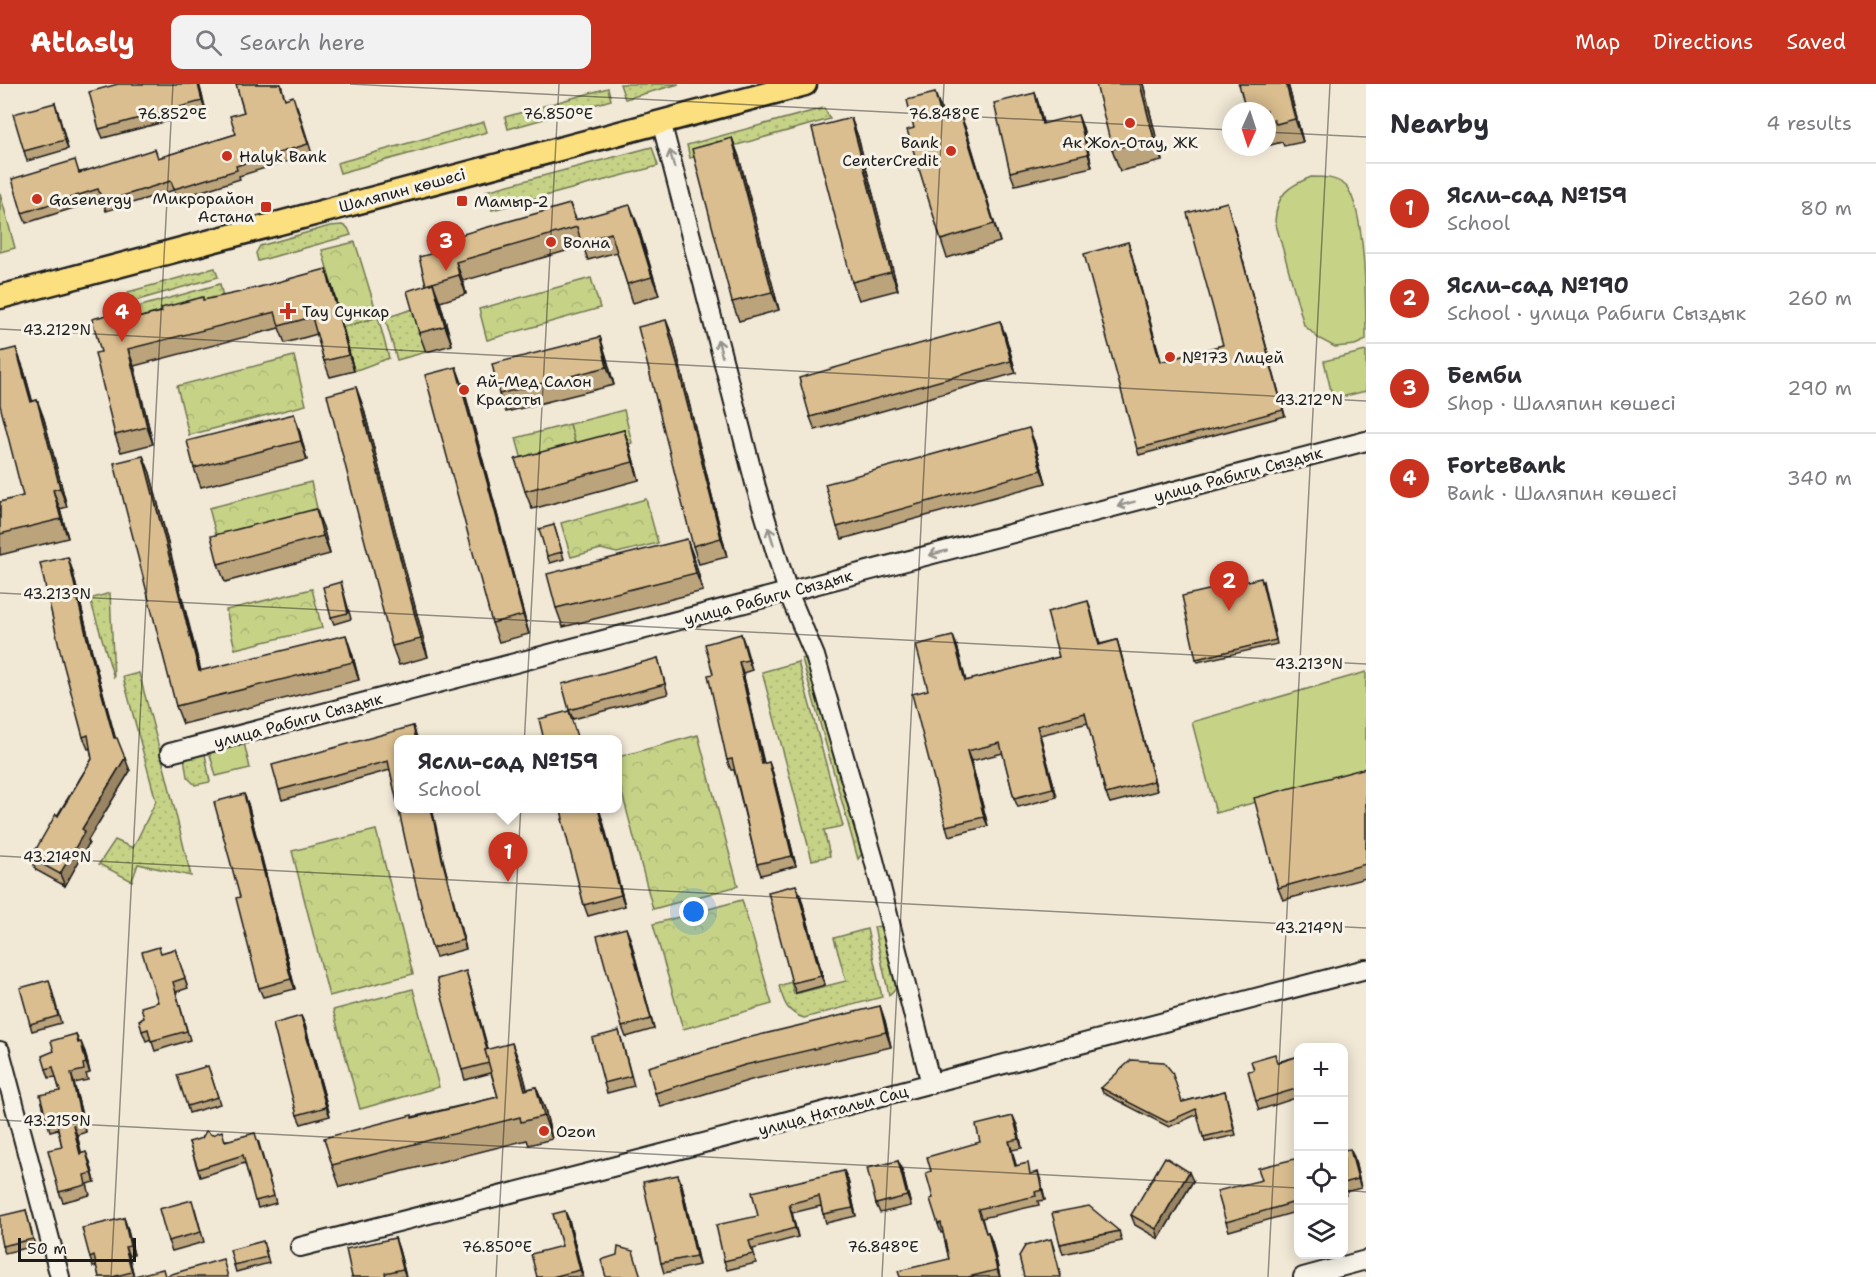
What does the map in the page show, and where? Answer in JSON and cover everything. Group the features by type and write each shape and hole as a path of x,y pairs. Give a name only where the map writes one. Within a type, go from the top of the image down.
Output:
{"main road":[{"name":"Шаляпин көшесі","path":"0,297 805,84"}],"street":[{"path":"661,121 756,487 788,592 815,656 874,860 931,1084"},
{"name":"улица Рабиги Сыздык","path":"170,753 1366,441"},
{"name":"улица Натальи Сац","path":"300,1247 1366,969"},
{"path":"0,1051 60,1277"},
{"path":"1313,1276 1366,1260"}],"green space":[{"path":"620,84 679,84 625,99"},
{"path":"608,88 611,100 508,129 505,117"},
{"path":"824,108 830,119 690,158 687,145"},
{"path":"484,122 487,132 340,173 337,163"},
{"path":"652,147 658,166 492,210 486,191"},
{"path":"1311,177 1334,179 1346,186 1353,198 1358,215 1364,258 1366,340 1355,345 1335,347 1318,338 1304,325 1275,221 1278,204 1285,193 1296,184"},
{"path":"0,193 15,248 0,252"},
{"path":"342,225 348,228 351,235 258,261 256,253 260,246 330,226"},
{"path":"355,242 378,317 343,327 322,250"},
{"path":"215,268 218,277 131,302 128,292"},
{"path":"591,278 600,308 487,340 479,309"},
{"path":"220,284 223,297 138,321 134,308"},
{"path":"413,309 426,352 397,360 385,318"},
{"path":"378,317 389,358 354,371 343,327"},
{"path":"1366,351 1366,391 1333,399 1324,361"},
{"path":"294,356 306,405 189,435 177,386"},
{"path":"624,410 632,443 579,457 570,424"},
{"path":"570,424 579,457 525,471 516,438"},
{"path":"311,482 320,521 219,546 209,508"},
{"path":"646,499 658,543 617,553 601,549 571,557 561,523"},
{"path":"312,589 322,628 235,649 226,610"},
{"path":"110,593 114,678 90,599"},
{"path":"811,656 865,850 858,859 802,659"},
{"path":"798,662 843,826 824,830 830,856 812,860 762,672"},
{"path":"1366,672 1366,772 1216,813 1192,722"},
{"path":"139,673 191,876 138,864 132,881 99,864 115,840 133,848 156,801 123,677"},
{"path":"698,735 738,886 653,909 622,793 622,756"},
{"path":"244,743 250,768 216,776 209,751"},
{"path":"205,754 210,782 195,785 187,777 184,757"},
{"path":"376,830 413,974 329,996 292,851"},
{"path":"742,900 772,1004 683,1029 653,924"},
{"path":"874,927 883,928 900,979 889,995"},
{"path":"867,929 882,997 804,1018 793,1013 784,1002 779,986 791,982 794,994 846,981 834,938"},
{"path":"413,989 439,1087 360,1109 333,1010"}],"building":[{"path":"118,84 198,84 202,101 99,129 89,92"},
{"path":"236,84 280,84 285,99 293,96 308,144 236,166 237,170 174,189 171,181 103,202 98,189 22,213 12,179 75,160 79,173 155,149 158,158 236,134 230,116 244,112"},
{"name":"Ак Жол-Отау, ЖК","path":"1096,84 1140,84 1154,139 1112,149"},
{"path":"1239,84 1286,84 1295,119 1276,124 1276,102 1244,102"},
{"path":"935,93 942,120 960,114 994,224 941,240 907,130 914,128 907,100"},
{"path":"1035,93 1042,124 1078,115 1088,154 1010,172 994,103"},
{"path":"55,103 65,140 24,151 13,114"},
{"path":"851,118 891,272 852,282 812,128"},
{"path":"732,138 772,292 732,302 692,149"},
{"path":"1227,202 1283,410 1137,449 1084,254 1128,242 1160,362 1223,345 1187,213"},
{"path":"570,204 575,220 630,205 652,277 627,284 611,233 581,242 577,227 456,262 459,275 426,285 419,257 452,248 449,238"},
{"path":"326,269 349,355 324,361 312,317 279,326 275,312 128,349 147,427 115,435 95,353 101,352 92,319 134,308 137,318 162,312 161,308 203,297 203,300 241,292"},
{"path":"433,283 445,326 419,333 407,291"},
{"path":"666,320 721,538 693,546 638,327"},
{"path":"1000,321 1011,361 810,417 799,378"},
{"path":"600,337 607,367 499,394 492,364"},
{"path":"16,348 31,402 37,400 60,488 53,490 61,519 0,534 0,502 23,496 0,405 0,352"},
{"path":"456,367 523,615 492,623 425,375"},
{"path":"356,387 421,639 392,646 327,395"},
{"path":"294,414 301,441 194,468 187,441"},
{"path":"1029,428 1041,470 837,527 825,484"},
{"path":"624,430 633,462 525,491 515,459"},
{"path":"143,456 199,671 346,635 353,662 176,706 114,463"},
{"path":"316,509 323,536 218,564 211,536"},
{"path":"554,525 562,552 547,556 539,529"},
{"path":"687,539 696,573 556,608 547,574"},
{"path":"68,557 114,738 117,738 125,758 82,829 85,831 60,874 31,858 92,759 88,735 83,737 62,659 40,563"},
{"path":"1261,578 1276,640 1196,659 1182,596"},
{"path":"341,582 348,613 331,617 323,587"},
{"path":"1088,601 1099,645 1117,640 1154,781 1106,794 1085,713 1037,726 1053,788 1014,798 1000,743 967,751 984,817 946,826 912,694 928,690 916,645 953,636 965,681 1059,657 1047,612"},
{"path":"741,634 748,660 739,662 762,764 769,762 792,856 757,864 732,759 727,760 708,675 713,674 705,644"},
{"path":"658,658 665,684 569,710 562,684"},
{"path":"569,711 576,735 543,735 539,719"},
{"path":"413,726 415,735 394,735 394,788 388,761 279,790 272,765"},
{"path":"1366,768 1366,864 1278,888 1254,798"},
{"path":"244,794 291,979 259,988 236,898 240,897 214,802"},
{"path":"399,813 432,813 463,940 432,948"},
{"path":"562,813 599,813 621,895 584,905"},
{"path":"796,885 821,976 792,983 768,892"},
{"path":"626,928 651,1019 622,1027 597,936"},
{"path":"159,947 161,953 175,949 185,978 173,982 187,1031 151,1041 148,1029 142,1031 139,1020 144,1018 141,1007 158,1002 142,952"},
{"path":"466,971 489,1063 462,1070 437,979"},
{"path":"49,980 58,1016 30,1024 20,988"},
{"path":"880,1006 886,1032 745,1065 655,1093 648,1067 743,1039"},
{"path":"301,1016 326,1107 297,1115 273,1024"},
{"path":"619,1031 631,1076 604,1083 592,1038"},
{"path":"76,1034 78,1043 81,1042 86,1063 83,1064 84,1070 71,1073 82,1123 73,1125 80,1154 86,1152 92,1173 84,1175 86,1185 59,1192 48,1150 62,1147 56,1119 47,1121 40,1095 60,1091 53,1067 46,1069 42,1056 54,1051 51,1041"},
{"path":"512,1043 525,1090 536,1087 544,1116 521,1122 520,1117 332,1165 324,1138 412,1115 412,1118 498,1097 485,1050"},
{"path":"1275,1054 1277,1063 1294,1058 1294,1090 1256,1101 1248,1071 1254,1070 1251,1061"},
{"path":"1131,1060 1164,1062 1172,1072 1182,1102 1225,1091 1234,1130 1203,1137 1196,1109 1167,1122 1101,1088"},
{"path":"208,1066 218,1097 187,1106 177,1075"},
{"path":"1013,1116 1019,1139 1009,1141 1015,1166 1028,1163 1030,1174 1038,1172 1042,1190 1035,1192 1036,1196 978,1209 986,1233 988,1232 997,1270 968,1277 900,1277 898,1271 949,1259 941,1223 938,1224 930,1199 933,1198 926,1173 931,1171 927,1157 980,1142 976,1125"},
{"path":"206,1131 212,1135 222,1131 225,1141 255,1133 274,1196 255,1201 243,1155 198,1169 189,1142 202,1138"},
{"path":"1350,1149 1358,1179 1348,1182 1348,1151"},
{"path":"1165,1157 1189,1172 1156,1229 1131,1215"},
{"path":"1294,1159 1294,1202 1226,1222 1217,1191 1262,1180 1258,1168"},
{"path":"898,1161 907,1196 876,1204 867,1168"},
{"path":"844,1171 853,1208 823,1214 819,1196 789,1204 795,1228 749,1241 753,1254 724,1261 716,1225 758,1216 752,1192"},
{"path":"678,1175 696,1256 661,1263 643,1182"},
{"path":"192,1200 201,1232 168,1241 159,1209"},
{"path":"1089,1206 1119,1231 1060,1244 1052,1213"},
{"path":"26,1210 33,1239 2,1246 0,1216"},
{"path":"565,1211 580,1270 552,1277 537,1277 531,1254 562,1246 553,1214"},
{"path":"124,1218 130,1246 125,1247 132,1272 112,1277 99,1277 94,1256 90,1258 82,1228"},
{"path":"395,1238 403,1269 385,1273 386,1277 352,1277 346,1249"},
{"path":"1051,1239 1060,1277 1024,1277 1019,1256 1025,1246"},
{"path":"263,1241 267,1257 234,1265 230,1250"},
{"path":"618,1247 633,1251 641,1277 606,1277 601,1260 617,1255"},
{"path":"223,1259 228,1277 134,1277 163,1269 165,1276"}],"place":[{"name":"Ак Жол-Отау, ЖК","path":"1130,123"},
{"name":"Bank CenterCredit","path":"951,151"},
{"name":"Halyk Bank","path":"227,156"},
{"name":"Gasenergy","path":"37,199"},
{"name":"Мамыр-2","path":"462,201"},
{"name":"Микрорайон Астана","path":"266,207"},
{"name":"Волна","path":"551,242"},
{"name":"Бемби","path":"446,271"},
{"name":"Тау Сункар","path":"288,311"},
{"name":"ForteBank","path":"122,342"},
{"name":"№173 Лицей","path":"1170,357"},
{"name":"Ай-Мед Салон Красоты","path":"464,390"},
{"name":"Ясли-сад №190","path":"1229,611"},
{"name":"Ясли-сад №159","path":"508,882"},
{"name":"Ozon","path":"544,1131"}]}
